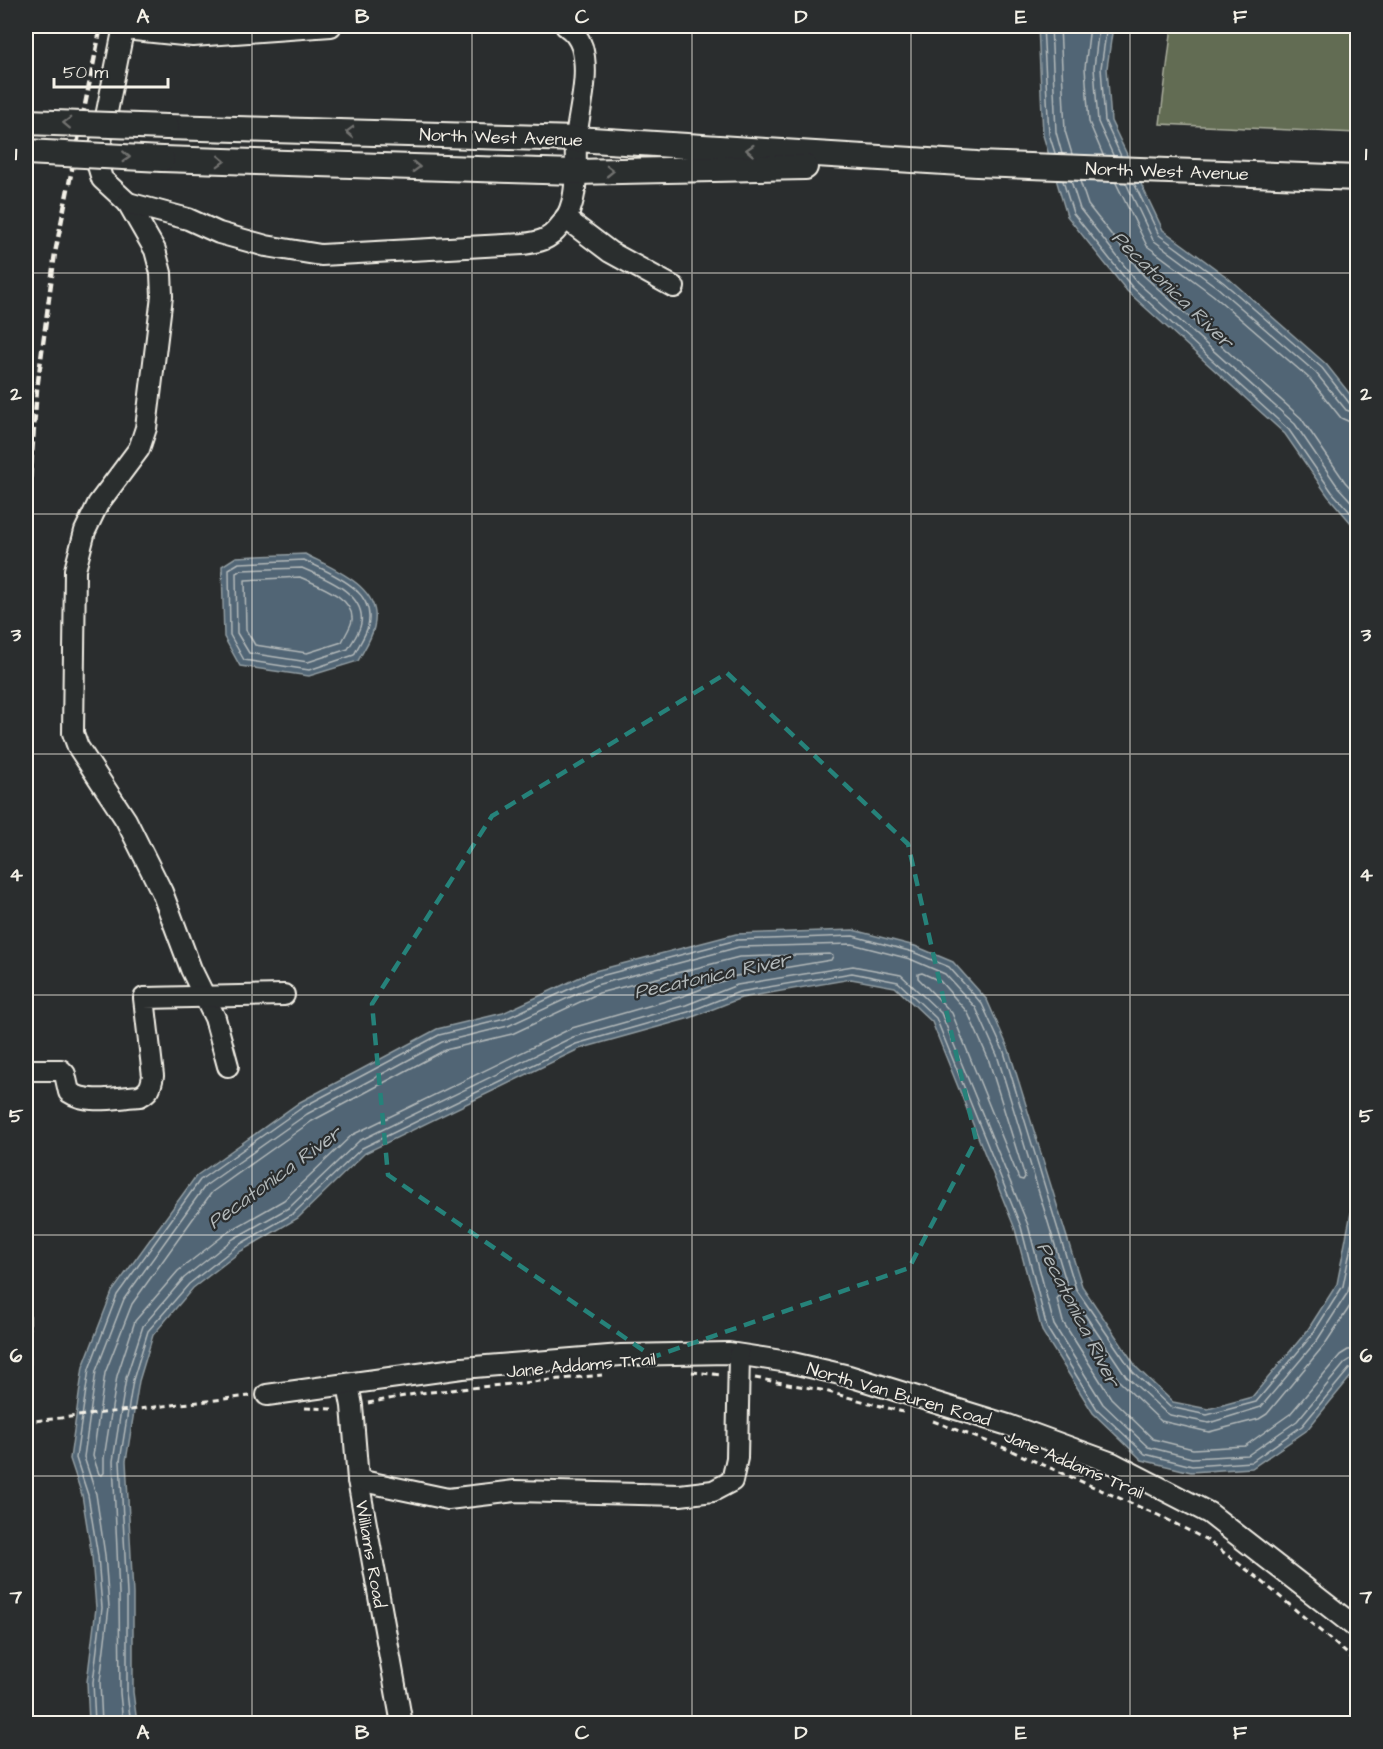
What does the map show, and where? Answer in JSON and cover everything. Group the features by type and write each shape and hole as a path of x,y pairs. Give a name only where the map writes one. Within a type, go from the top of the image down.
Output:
{"main road":[{"name":"North West Avenue","path":"26,122 576,139 976,164 1358,178"},
{"name":"North West Avenue","path":"26,152 162,159 575,172 976,164"}],"street":[{"path":"228,1066 215,1018 191,969 162,892 126,820 78,747 73,733 75,570 85,531 98,504 139,449 146,428 162,296 161,273 155,250 128,202 102,179 97,162 124,27 193,36 331,26"},
{"path":"128,202 188,219 219,233 266,246 321,255 543,241 550,238 573,203 576,139 584,73 579,39 572,29 566,26"},
{"path":"565,218 610,252 674,287"},
{"path":"26,1070 61,1070 65,1074 66,1087 69,1092 87,1099 140,1096 151,1087 153,1076 144,998 284,995"},
{"name":"North Van Buren Road","path":"267,1395 462,1368 621,1355 729,1353 788,1362 849,1376 1008,1425 1112,1463 1209,1513 1358,1629"},
{"path":"358,1480 448,1499 515,1491 680,1495 713,1491 732,1481 737,1458 738,1355"},
{"name":"Williams Road","path":"348,1384 358,1480 402,1724"}],"path":[{"path":"692,1372 739,1376 821,1390 911,1414"},
{"name":"Jane Addams Trail","path":"297,1406 324,1409 420,1393 603,1375"},
{"path":"26,1422 267,1395"},
{"name":"Jane Addams Trail","path":"933,1422 1007,1449 1158,1515 1207,1540 1258,1578 1358,1663"}],"highlighted area":[{"path":"727,673 908,844 976,1140 909,1268 653,1357 388,1175 372,1004 492,816"}],"green space":[{"path":"1172,26 1357,26 1357,133 1160,124"}],"water":[{"name":"Pecatonica River","path":"1038,26 1113,26 1107,68 1111,121 1163,230 1227,277 1326,364 1357,403 1357,530 1328,496 1285,434 1127,291 1067,216 1043,135"},
{"path":"305,554 354,581 371,601 375,613 374,627 358,661 309,676 240,666 224,637 222,566 236,557"},
{"name":"Pecatonica River","path":"853,930 915,946 953,962 987,1000 1009,1050 1082,1286 1137,1368 1173,1402 1208,1409 1252,1397 1307,1331 1337,1284 1357,1182 1357,1369 1306,1431 1252,1468 1191,1472 1142,1460 1093,1413 1042,1331 1015,1229 932,1022 895,987 851,979 741,998 690,1018 579,1049 365,1153 298,1218 241,1251 193,1288 153,1335 139,1381 126,1461 133,1594 133,1692 137,1723 89,1723 87,1682 96,1608 92,1557 82,1495 70,1459 83,1367 112,1292 196,1176 300,1102 437,1029 503,1013 591,972 736,934"}],"railway":[{"path":"26,532 37,389 55,253 101,26"},
{"path":"26,1018 30,1496 26,1665"}]}
